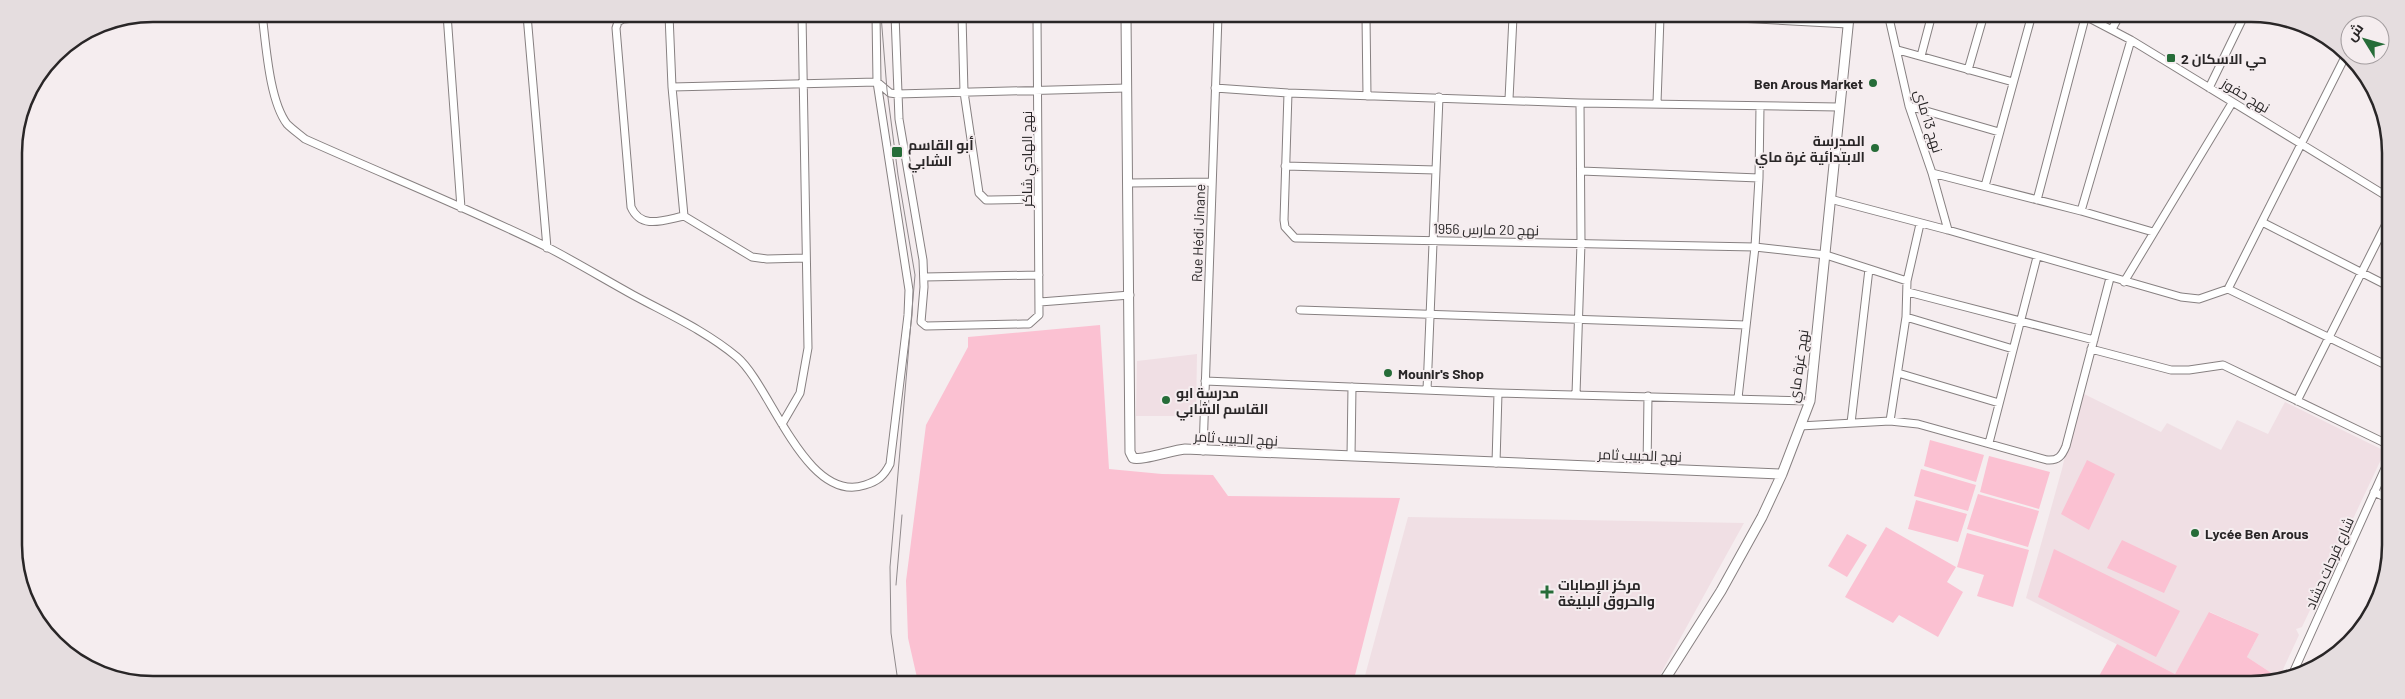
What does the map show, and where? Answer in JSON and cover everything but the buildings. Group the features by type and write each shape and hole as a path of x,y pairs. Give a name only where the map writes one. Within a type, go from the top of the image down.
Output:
{"street":[{"path":"263,22 270,73 278,106 287,123 305,139 547,248 724,346 750,372 808,464 831,481 859,488 874,482 884,475 890,464 908,315 909,290 877,82 876,22"},
{"path":"448,22 461,208"},
{"path":"527,22 547,248"},
{"path":"618,22 616,28 631,207 634,214 645,222 652,223 684,216 752,257 767,259 806,258"},
{"path":"670,22 672,87 684,216"},
{"path":"782,424 800,393 806,370 808,348 802,22"},
{"path":"895,22 897,94 904,155 921,244 924,277 1039,274"},
{"path":"962,22 964,92 979,193 982,197 991,200 1038,199"},
{"name":"نهج الهادي شاكر","path":"924,277 923,325 1029,324 1039,315 1037,22"},
{"name":"نهج الحبيب ثامر","path":"1126,22 1131,456 1137,460 1174,450 1782,474"},
{"name":"Rue Hédi Jinane","path":"1203,451 1218,22"},
{"path":"1366,22 1367,96"},
{"path":"1509,99 1513,22"},
{"path":"1656,103 1660,22"},
{"name":"نهج غرة ماي","path":"1667,676 1721,590 1762,517 1782,474 1810,401 1826,255 1838,107 1849,22"},
{"name":"نهج 13 ماي","path":"1890,22 1898,50 1909,106 1932,172 1948,230"},
{"path":"1921,56 1930,22"},
{"path":"1968,70 1982,22"},
{"path":"1985,186 2031,22"},
{"path":"2037,200 2083,22"},
{"name":"نهج حفوز","path":"2097,22 2131,40 2382,193"},
{"path":"2112,30 2116,22"},
{"path":"2209,88 2241,22"},
{"path":"2081,211 2131,40"},
{"path":"1898,50 2013,82"},
{"path":"1830,200 1948,230 2124,282 2191,299 2210,296 2228,288 2341,65"},
{"path":"672,87 877,82 890,92 897,94 1038,92 1127,88"},
{"path":"1215,88 1367,96 1838,107"},
{"name":"نهج 20 مارس 1956","path":"1288,93 1285,227 1295,238 1755,247 1826,255 1907,281"},
{"path":"1427,390 1439,97"},
{"path":"1576,394 1581,243 1580,102"},
{"path":"2124,282 2152,232 2232,103"},
{"path":"1738,398 1755,247 1759,178 1760,106"},
{"path":"1909,106 1999,132"},
{"path":"1285,166 1436,170"},
{"path":"1581,171 1759,178"},
{"path":"1932,172 2081,211 2152,232"},
{"path":"1129,184 1212,182"},
{"path":"2262,222 2382,283"},
{"path":"1890,421 1906,318 1907,281 1920,224"},
{"path":"2297,401 2382,232"},
{"path":"1989,443 2037,257"},
{"path":"1851,423 1869,270"},
{"path":"1800,426 1890,421 1938,428 2047,460 2056,460 2062,456 2110,278"},
{"path":"2228,288 2382,363"},
{"path":"1908,292 2094,340"},
{"path":"1040,302 1130,295"},
{"path":"1300,310 1430,316 1746,325"},
{"path":"1906,318 2013,349"},
{"path":"2092,349 2171,370 2189,370 2223,365 2382,442"},
{"path":"1898,373 1999,403"},
{"path":"1205,381 1498,393 1810,401"},
{"path":"1351,456 1352,388"},
{"path":"1496,463 1498,393"},
{"path":"1647,469 1648,396"},
{"name":"شارع فرحات حشاد","path":"2294,670 2382,475"},
{"path":"2374,492 2382,496"}],"shaded area":[{"path":"1100,325 1109,469 1162,474 1213,475 1228,496 1400,498 1355,676 917,676 908,638 906,581 926,425 968,347 968,337"},
{"name":"مدرسة ابو القاسم الشابي","path":"1197,354 1196,416 1136,416 1137,361"},
{"name":"Lycée Ben Arous","path":"2080,392 2161,432 2167,423 2221,450 2237,420 2268,434 2285,402 2382,450 2382,457 2302,627 2296,629 2299,635 2281,673 2274,674 2247,657 2259,634 2210,612 2175,674 2026,598 2062,469"},
{"path":"1930,440 1984,455 1976,482 1924,466"},
{"path":"1989,456 2050,472 2039,509 1980,492"},
{"path":"2087,460 2115,474 2089,530 2061,514"},
{"path":"1921,469 1976,485 1968,511 1914,496"},
{"path":"1978,494 2039,511 2028,547 1967,529"},
{"path":"1916,500 1967,514 1958,542 1908,529"},
{"name":"مركز الإصابات والحروق البليغة","path":"1408,517 1744,523 1659,676 1365,676"},
{"path":"1886,527 1956,567 1947,582 1963,592 1938,637 1899,615 1893,623 1845,597"},
{"path":"1967,533 2029,550 2013,607 1977,596 1984,575 1957,567"},
{"path":"1847,534 1867,545 1847,577 1828,566"},
{"path":"2122,540 2177,566 2164,593 2107,568"},
{"path":"2054,549 2180,611 2156,657 2038,597"},
{"path":"2209,612 2259,634 2247,657 2274,674 2099,676 2117,644 2175,674"}],"tram line":[{"path":"882,22 887,90 898,175 915,275 890,567 891,633 897,676"},
{"path":"896,585 902,515"}],"place":[{"name":"حي الاسكان 2","path":"2171,58"},
{"name":"Ben Arous Market","path":"1873,83"},
{"name":"المدرسة الابتدائية غرة ماي","path":"1875,148"},
{"name":"أبو القاسم الشابي","path":"897,152"},
{"name":"Mounir's Shop","path":"1388,373"},
{"name":"مدرسة ابو القاسم الشابي","path":"1166,400"},
{"name":"Lycée Ben Arous","path":"2195,533"},
{"name":"مركز الإصابات والحروق البليغة","path":"1547,592"}]}
